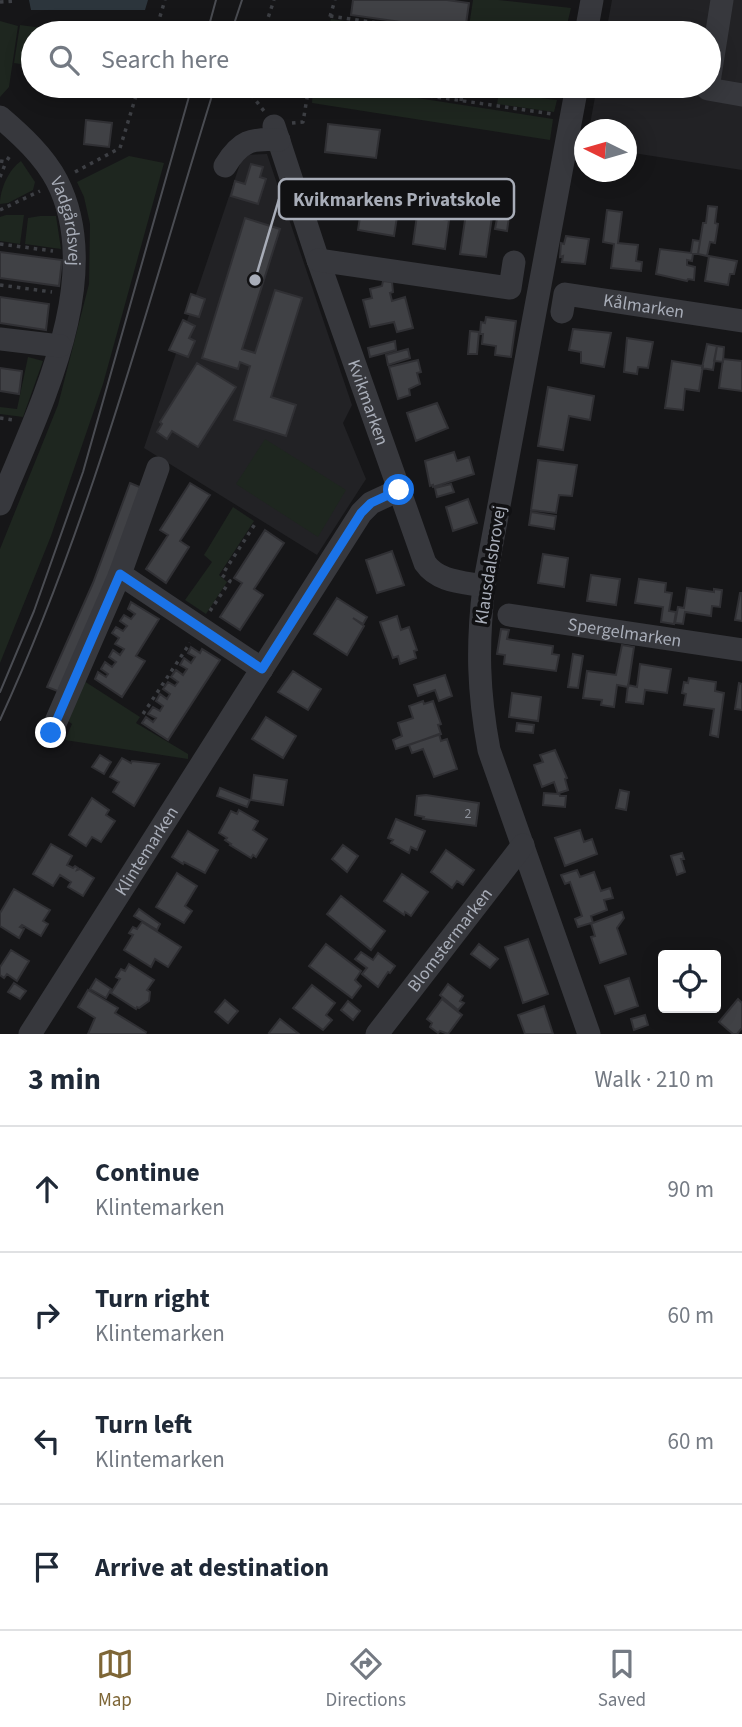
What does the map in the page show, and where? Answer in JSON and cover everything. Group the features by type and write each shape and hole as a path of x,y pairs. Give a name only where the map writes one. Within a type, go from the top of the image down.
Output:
{"street":[{"path":"589,21 593,0"},
{"path":"718,21 722,0"},
{"path":"721,91 742,95"},
{"name":"Klausdalsbrovej","path":"575,98 484,586 479,648 480,704 489,750 589,1034"},
{"name":"Vadgårdsvej","path":"0,117 36,152 57,181 68,212 74,254 72,295 49,386 0,504"},
{"path":"225,166 238,147 277,133"},
{"name":"Kvikmarken","path":"277,133 318,260 425,563 431,572 443,578 484,586"},
{"path":"318,260 510,288 514,262"},
{"name":"Kålmarken","path":"562,312 565,294 742,321"},
{"path":"0,339 60,346"},
{"path":"51,733 120,574 158,468"},
{"name":"Klintemarken","path":"30,1034 361,513 371,503 399,490"},
{"path":"120,574 262,669"},
{"name":"Spergelmarken","path":"509,615 742,650"},
{"name":"Blomstermarken","path":"377,1034 523,845"}],"path":[{"path":"159,21 165,0"},
{"path":"267,21 274,0"},
{"path":"329,21 335,0"},
{"path":"0,2 15,1"},
{"path":"330,16 363,21"},
{"path":"0,210 121,148 136,98"},
{"path":"254,98 277,133 303,122 307,98"},
{"path":"441,98 571,117"},
{"path":"0,177 6,162"},
{"path":"0,244 74,254"},
{"path":"0,285 72,295"},
{"path":"143,714 230,580 222,575 255,524"}],"shaded area":[{"path":"29,0 148,0 145,10 31,10"},
{"path":"473,0 571,8 568,21 470,21"},
{"path":"612,0 742,0 742,170 637,154 637,119 591,119 595,98 721,98 721,21 608,21"},
{"path":"0,21 18,26 9,87 0,97"},
{"path":"20,25 21,25 21,64 14,63"},
{"path":"312,98 417,98 553,119 550,140 312,103"},
{"path":"498,98 557,100 554,112 497,104"},
{"path":"267,154 352,405 343,423 366,479 317,555 144,448 243,155"},
{"path":"129,156 164,163 103,384 51,536 0,663 0,549 58,405 89,284 90,224 84,197 77,182"},
{"path":"21,161 35,182 33,190 8,203 0,204 6,180"},
{"path":"24,215 20,244 0,241 0,217"},
{"path":"56,216 61,249 25,244 28,218"},
{"path":"28,357 43,361 23,417 0,414 0,407 17,409"},
{"path":"265,439 346,490 318,537 236,484"},
{"path":"233,507 254,521 219,575 227,582 206,614 185,600 212,562 204,555"},
{"path":"84,681 140,717 136,723 188,754 188,759 65,740 72,724 68,721"}],"building":[{"path":"353,0 447,0 469,3 466,21 394,21 351,15"},
{"path":"86,120 112,123 109,147 84,144"},
{"path":"328,124 380,130 376,158 325,152"},
{"path":"251,164 263,167 260,177 266,179 258,204 231,196 235,181 245,184"},
{"path":"470,186 496,190 486,257 460,254"},
{"path":"362,204 398,210 394,236 358,230"},
{"path":"708,206 717,207 715,223 718,224 715,243 710,242 707,256 698,254"},
{"path":"499,208 510,210 507,231 495,229"},
{"path":"607,210 622,212 618,243 638,245 636,261 642,262 641,271 611,268 614,244 603,242"},
{"path":"417,215 449,220 445,249 413,244"},
{"path":"245,218 280,229 242,349 255,353 275,290 302,298 271,397 296,405 286,436 234,420 250,366 240,362 238,369 202,358"},
{"path":"566,236 589,239 585,264 562,262 561,243 564,244"},
{"path":"693,240 700,241 698,254 693,254 692,261 687,260 687,265 695,267 694,280 656,274 660,249 691,253"},
{"path":"0,252 62,260 59,286 0,278"},
{"path":"709,256 737,261 728,285 705,281"},
{"path":"383,281 392,282 392,301 405,297 413,328 397,332 394,322 370,327 363,300 372,298 370,289 382,286"},
{"path":"191,294 205,299 199,317 185,313"},
{"path":"0,297 49,304 46,330 0,323"},
{"path":"486,317 516,321 511,357 495,355 496,346 482,344 481,322 485,323"},
{"path":"183,320 195,326 189,338 195,341 188,357 169,350"},
{"path":"573,329 611,333 604,367 581,363 581,352 569,350"},
{"path":"470,331 479,332 477,354 468,354"},
{"path":"627,338 653,342 648,368 638,367 637,374 624,372"},
{"path":"395,341 396,350 370,357 368,348"},
{"path":"707,344 717,346 713,370 702,368"},
{"path":"717,346 724,347 723,362 714,361"},
{"path":"408,349 410,358 388,365 386,355"},
{"path":"723,359 742,361 742,391 719,388"},
{"path":"418,360 420,384 409,389 410,395 398,399 389,367"},
{"path":"672,361 703,366 699,391 685,389 683,410 665,408"},
{"path":"197,363 236,387 198,447 172,431 167,439 157,432 162,424 160,422"},
{"path":"0,368 22,371 19,394 0,391"},
{"path":"548,387 594,396 590,420 569,416 563,450 538,446"},
{"path":"437,403 448,428 416,441 407,413"},
{"path":"454,452 457,461 469,457 474,474 430,486 425,461"},
{"path":"538,460 577,465 572,496 559,495 556,513 531,510"},
{"path":"130,483 142,488 105,588 60,692 47,687 93,583"},
{"path":"190,483 210,495 180,541 189,547 166,583 146,569 168,535 160,530"},
{"path":"451,484 454,492 437,497 435,488"},
{"path":"468,499 477,523 453,531 446,507"},
{"path":"531,512 556,516 554,529 529,525"},
{"path":"265,530 284,543 254,589 263,595 240,630 220,617 242,583 234,578"},
{"path":"392,551 404,585 377,593 366,560"},
{"path":"543,554 568,558 564,587 538,583"},
{"path":"591,575 620,579 616,605 587,601"},
{"path":"639,579 666,583 665,592 672,593 669,611 676,612 674,624 661,622 663,607 635,603"},
{"path":"687,588 714,592 714,589 722,590 720,607 712,606 711,616 685,612 683,624 675,623 678,607 684,608"},
{"path":"742,593 742,621 735,620"},
{"path":"337,598 367,617 363,624 353,618 364,626 347,655 314,634"},
{"path":"131,602 159,619 136,656 145,661 122,697 95,679 98,672 106,677 108,674 101,669 105,662 112,667 116,662 109,657 113,650 120,655 124,649 115,644 119,638 112,633 116,627 123,631 127,626 120,621 124,615 131,619 135,614 128,609"},
{"path":"397,616 401,630 409,627 417,650 414,651 416,658 400,664 398,656 393,658 380,622"},
{"path":"501,629 509,630 507,639 553,646 552,654 559,655 556,671 504,664 505,655 497,654"},
{"path":"622,645 634,647 628,687 617,685 614,707 601,705 602,700 583,698 587,671 616,675"},
{"path":"191,647 200,653 202,649 220,660 168,740 142,723 146,717 153,722 156,718 148,714 153,707 160,711 163,706 156,701 160,694 167,699 170,694 163,689 168,682 175,686 178,682 171,677 176,670 183,675 187,669 180,665 184,658 191,663 195,657 188,653"},
{"path":"573,654 583,656 578,688 568,687"},
{"path":"640,664 671,669 667,693 645,690 643,704 626,702 628,685 637,687"},
{"path":"293,671 321,689 308,710 278,692"},
{"path":"445,675 452,696 439,701 435,690 418,696 414,685"},
{"path":"689,678 716,682 715,691 724,693 718,737 710,735 714,709 684,705 684,682 688,683"},
{"path":"739,683 742,684 742,710 735,709"},
{"path":"512,693 541,697 538,721 509,717"},
{"path":"423,701 424,704 433,701 441,724 438,725 441,734 396,749 393,740 402,736 398,723 413,718 409,706"},
{"path":"266,717 296,736 283,758 252,739"},
{"path":"517,723 534,725 533,733 516,731"},
{"path":"439,734 441,741 447,739 457,769 434,777 423,749 412,753 409,745"},
{"path":"555,750 567,778 568,790 559,793 560,796 566,796 565,807 543,805 544,793 558,794 554,782 542,787 534,765 543,762 540,755"},
{"path":"100,755 111,762 104,774 92,767"},
{"path":"122,758 131,763 159,764 134,806 113,792 119,782 110,777"},
{"path":"254,775 287,780 283,805 251,800"},
{"path":"220,788 250,800 247,807 217,796"},
{"path":"620,790 629,792 626,810 616,808"},
{"path":"417,796 479,803 476,826 423,819 424,817 415,815"},
{"path":"92,798 109,810 106,815 115,821 101,842 92,837 86,846 69,835"},
{"path":"239,810 258,821 253,830 267,839 256,857 253,855 251,858 230,845 225,840 227,838 219,833 231,811 237,814"},
{"path":"396,819 425,831 417,850 411,847 409,853 391,843 393,840 388,838"},
{"path":"580,830 584,842 592,839 597,854 565,866 555,838"},
{"path":"188,831 218,850 205,873 172,857"},
{"path":"51,844 72,856 67,865 73,868 75,866 77,870 80,869 94,878 83,896 68,887 71,882 60,875 53,886 33,874"},
{"path":"343,845 358,856 347,872 332,859"},
{"path":"446,850 474,870 463,885 457,881 452,888 431,872"},
{"path":"682,853 685,872 677,875 671,856"},
{"path":"577,870 580,877 594,872 601,891 610,888 613,898 604,900 607,910 591,916 593,923 622,912 624,918 617,928 626,954 600,963 591,937 595,936 591,923 578,927 575,919 582,916 570,882 565,884 561,875"},
{"path":"177,873 197,886 185,906 192,911 184,923 156,907"},
{"path":"402,874 428,892 411,916 405,912 404,915 384,901"},
{"path":"14,889 50,910 43,921 48,924 41,936 22,925 20,927 24,929 19,938 0,926 0,913"},
{"path":"341,896 385,931 371,950 327,914"},
{"path":"139,909 160,924 157,930 134,916"},
{"path":"142,922 181,947 168,967 155,959 151,967 124,950 133,935 129,933 133,927 137,929"},
{"path":"528,939 548,994 523,1003 505,947"},
{"path":"326,944 361,971 355,980 361,986 352,998 309,966"},
{"path":"479,944 498,959 490,968 471,954"},
{"path":"11,950 29,961 17,981 7,974 4,978 0,975 0,967"},
{"path":"361,952 373,960 378,953 395,966 378,987 362,974 367,968 355,959"},
{"path":"129,964 154,980 147,990 150,992 149,1001 136,1009 111,993 120,979 116,977 121,969 125,971"},
{"path":"629,978 638,1006 615,1014 605,986"},
{"path":"96,979 111,989 106,998 90,989"},
{"path":"14,983 26,991 20,999 8,992"},
{"path":"448,984 463,996 460,1001 464,1003 458,1010 440,995"},
{"path":"312,985 335,1003 326,1015 332,1020 323,1030 293,1008"},
{"path":"88,990 118,1008 115,1013 146,1032 145,1034 88,1034 95,1018 78,1007"},
{"path":"442,999 462,1015 448,1034 440,1031 438,1033 430,1027 432,1023 427,1019"},
{"path":"738,999 742,1003 742,1028 737,1034 733,1034 719,1022"},
{"path":"225,1000 238,1011 228,1023 215,1012"},
{"path":"348,1001 360,1011 353,1020 341,1010"},
{"path":"544,1006 553,1034 525,1034 518,1015"},
{"path":"645,1015 648,1025 634,1030 631,1019"},
{"path":"280,1019 299,1034 269,1033"}],"tram line":[{"path":"210,21 216,0"},
{"path":"235,21 242,0"},
{"path":"0,692 34,611 83,472 189,98"},
{"path":"0,720 64,565 91,486 211,98"}],"place":[{"name":"Kvikmarkens Privatskole","path":"255,280"}],"route":[{"path":"51,733 120,574 262,669 361,513 371,503 399,490"}]}
